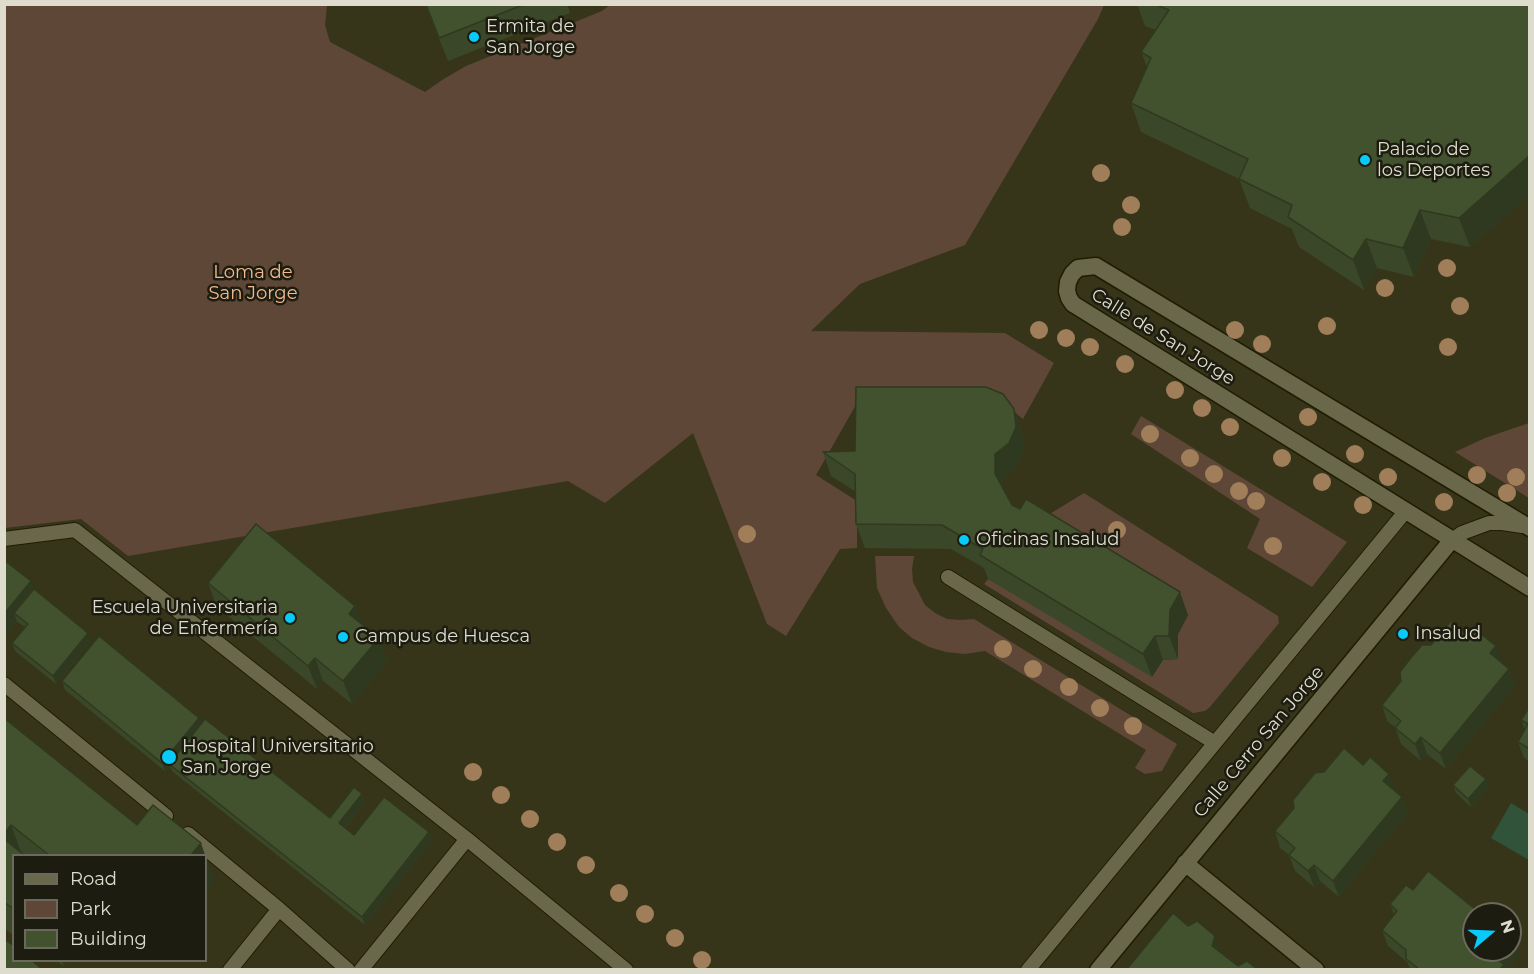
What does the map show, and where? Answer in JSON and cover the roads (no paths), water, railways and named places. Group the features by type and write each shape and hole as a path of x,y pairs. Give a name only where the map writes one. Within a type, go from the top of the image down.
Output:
{"street":[{"name":"Calle de San Jorge","path":"1530,528 1096,266 1078,268 1072,274 1067,291 1074,304 1451,541 1530,588"},
{"name":"Calle Cerro San Jorge","path":"1098,969 1451,541"},
{"path":"1185,863 1316,969"}],"lane":[{"path":"1028,969 1405,512"},
{"path":"1451,541 1462,533 1489,524 1502,523 1530,528"},
{"path":"4,539 75,530 467,839 626,969"},
{"path":"948,577 1215,743"},
{"path":"4,684 279,909 348,969"},
{"path":"361,969 467,839"},
{"path":"230,969 279,909"}],"place":[{"name":"Ermita de San Jorge","path":"474,37"},
{"name":"Palacio de los Deportes","path":"1365,160"},
{"name":"Oficinas Insalud","path":"964,540"},
{"name":"Escuela Universitaria de Enfermería","path":"290,618"},
{"name":"Insalud","path":"1403,634"},
{"name":"Campus de Huesca","path":"343,637"},
{"name":"Hospital Universitario San Jorge","path":"169,757"}],"park label":[{"name":"Loma de San Jorge","path":"253,283"}]}
